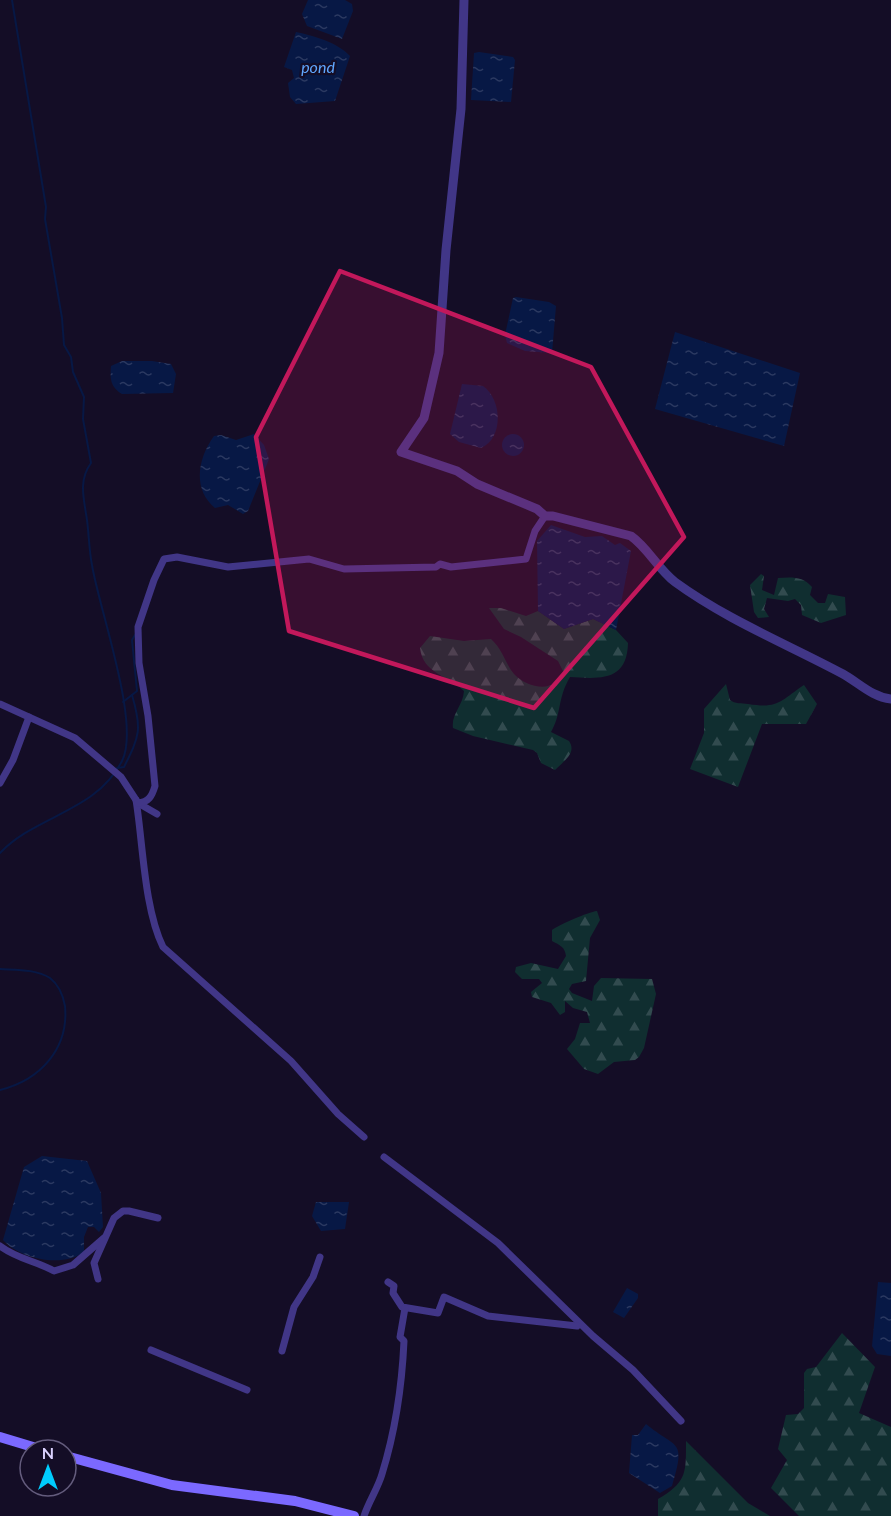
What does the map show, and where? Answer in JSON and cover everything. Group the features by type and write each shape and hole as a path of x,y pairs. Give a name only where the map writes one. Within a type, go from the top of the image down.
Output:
{"main road":[{"path":"0,1437 18,1442"},
{"path":"78,1459 172,1485 295,1501 354,1516"}],"street":[{"path":"464,0 460,123 446,250 439,353 424,418 401,452 458,471 477,484 537,509 545,516 553,516 631,536 639,542 665,573 707,603 844,675 874,694 891,699"},
{"path":"137,801 145,802 152,796 155,786 148,716 140,674 138,627 154,580 164,559 177,557 228,567 245,567 309,559 344,569 357,569 436,567 440,564 451,567 526,559 535,531 545,516"},
{"path":"0,704 75,738 121,777 137,801 157,813"},
{"path":"0,783 13,760 29,717"},
{"path":"137,801 153,914 163,947 291,1061 338,1114 364,1137"},
{"path":"384,1157 498,1243 593,1336 633,1370 681,1421"},
{"path":"98,1279 94,1263 114,1218 123,1211 158,1218"},
{"path":"0,1246 13,1256 40,1263 54,1271 73,1265 104,1238"},
{"path":"282,1351 294,1307 313,1277 320,1257"},
{"path":"364,1516 382,1475 391,1438 404,1360 404,1341 400,1337 405,1308 388,1282"},
{"path":"405,1308 438,1313 444,1297 488,1316 577,1326"},
{"path":"151,1350 247,1390"}],"highlighted area":[{"path":"340,271 591,367 684,537 534,708 289,631 256,437"}],"green space":[{"path":"761,574 764,576 762,590 774,595 778,578 792,578 808,583 812,587 810,595 818,603 825,603 828,594 845,597 846,615 821,623 802,615 801,605 795,599 788,601 767,598 764,609 769,617 758,618 754,612 750,585"},
{"path":"489,608 501,608 526,616 538,611 564,629 593,619 616,630 628,643 623,665 617,671 602,677 570,677 551,732 569,741 571,749 568,757 555,770 541,763 537,753 533,750 473,736 453,728 454,718 464,691 431,669 422,657 420,648 430,636 464,641 491,639 511,670 520,679 542,687 555,683 563,671 558,661 504,629"},
{"path":"726,684 730,700 736,703 773,704 804,685 817,704 806,724 762,724 738,787 690,769 704,733 704,709"},
{"path":"597,911 600,920 590,938 586,981 572,984 569,989 572,993 592,1001 594,986 601,978 652,979 656,994 644,1048 639,1057 635,1060 614,1062 598,1074 584,1069 567,1049 575,1039 580,1023 590,1023 587,1012 573,1008 565,1001 565,1012 560,1015 551,1003 532,997 531,992 542,983 539,979 522,979 515,972 516,967 531,963 558,969 566,956 563,948 552,941 552,930"},
{"path":"842,1333 875,1367 859,1413 891,1427 891,1516 799,1516 771,1488 787,1460 778,1449 786,1415 798,1414 804,1408 804,1373 807,1369 816,1367"},
{"path":"686,1441 748,1503 770,1516 658,1516 658,1499 675,1487 683,1476"}],"water":[{"name":"pond","path":"308,0 345,0 352,4 353,11 342,39 307,26 302,14"},
{"name":"pond","path":"296,32 332,43 350,56 335,101 296,104 290,97 288,83 294,78 292,70 284,67"},
{"path":"474,53 513,57 515,60 511,102 471,100"},
{"path":"513,298 549,302 556,306 552,353 525,351 507,343 505,335"},
{"path":"675,332 800,373 784,446 655,409"},
{"path":"122,361 152,361 171,364 176,374 173,393 122,394 113,385 111,366"},
{"path":"462,384 483,386 494,400 497,409 497,427 494,436 481,448 459,442 450,434"},
{"path":"254,434 264,445 269,459 248,511 243,514 228,505 215,508 203,492 200,483 204,454 214,436 221,435 236,440"},
{"path":"513,434 521,437 524,445 521,453 513,456 505,453 502,445 505,437"},
{"path":"551,525 585,537 602,536 615,545 620,543 631,551 616,630 593,619 564,629 538,611 537,541"},
{"path":"42,1156 87,1161 101,1193 103,1227 99,1232 94,1227 88,1227 84,1237 84,1252 64,1260 30,1256 10,1247 3,1240 24,1167"},
{"path":"316,1202 349,1202 345,1229 321,1231 312,1216"},
{"path":"878,1282 891,1283 891,1356 877,1354 872,1346"},
{"path":"627,1288 638,1294 638,1298 624,1318 613,1312"},
{"path":"646,1424 676,1446 678,1452 672,1486 660,1493 629,1473 632,1435 638,1435"}],"waterway":[{"path":"0,853 15,840 97,792 111,778 122,761 126,744 123,694 90,554 83,490 84,477 91,463 83,419 84,397 73,372 71,357 64,345 62,318 45,219 46,207 12,0"},
{"path":"123,702 137,691 132,640 135,635"},
{"path":"117,768 124,767 138,732 132,695"},
{"path":"0,969 32,971 50,978 60,990 65,1006 62,1036 49,1060 28,1079 0,1090"}]}
